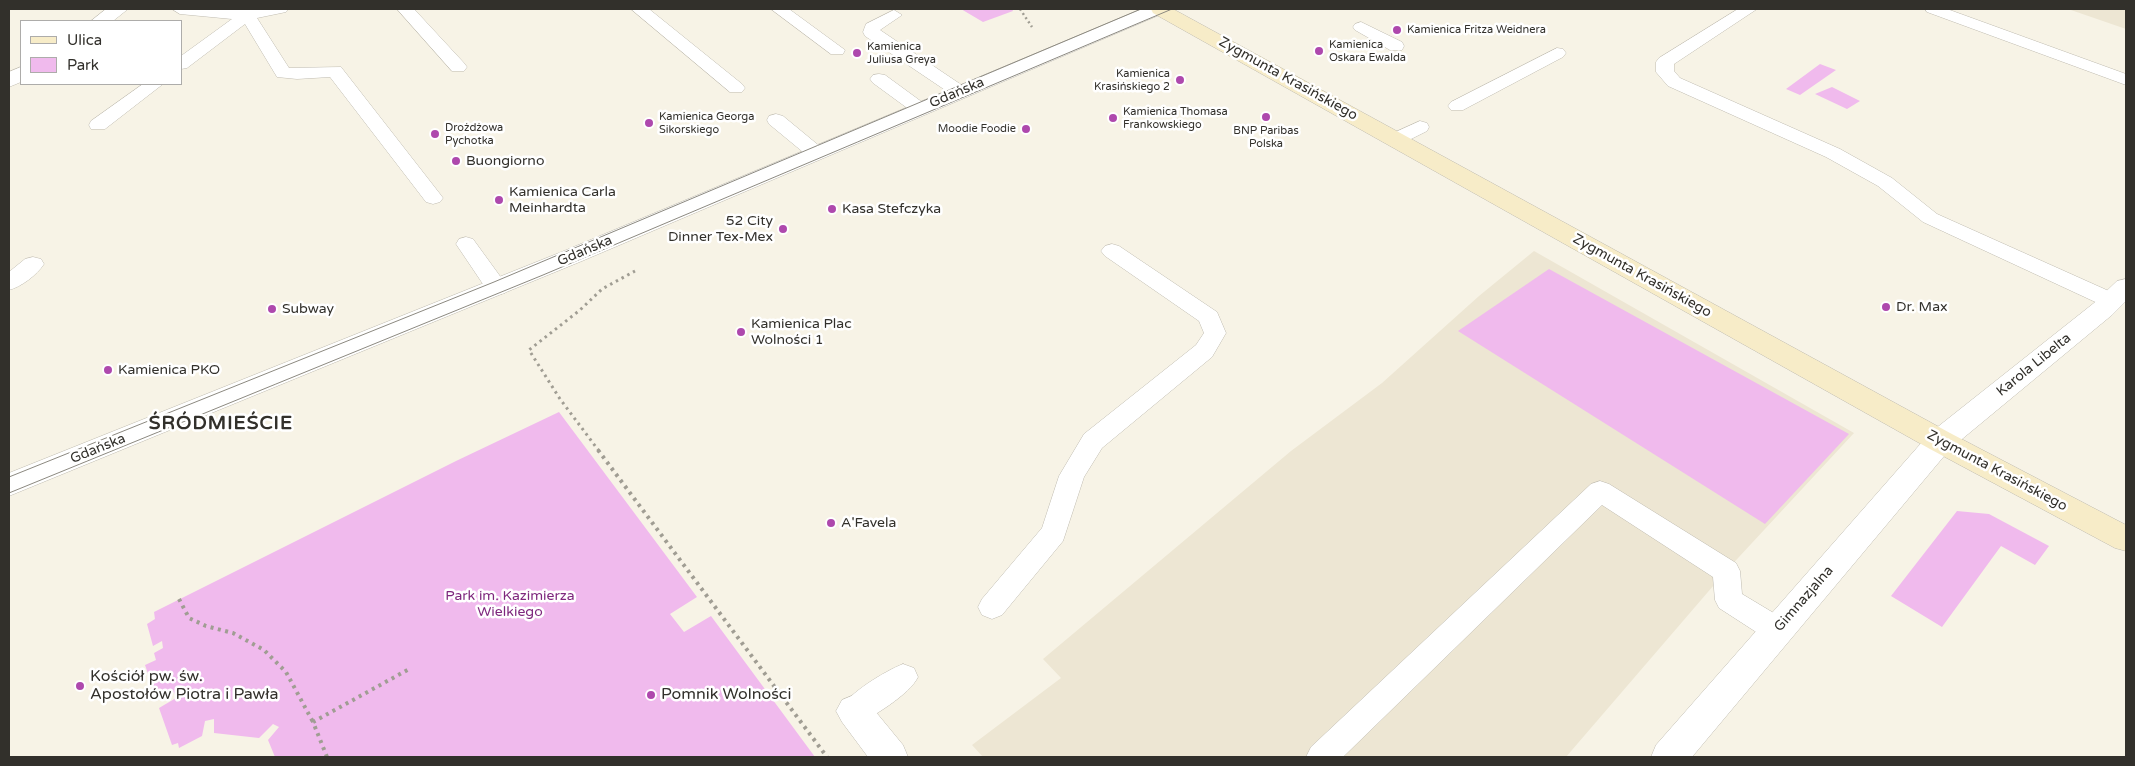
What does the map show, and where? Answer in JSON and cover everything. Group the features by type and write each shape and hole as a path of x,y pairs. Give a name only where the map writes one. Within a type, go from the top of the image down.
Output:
{"street":[{"path":"102,20 119,9"},
{"name":"Gdańska","path":"9,485 504,285 1159,9"},
{"name":"Zygmunta Krasińskiego","path":"1159,9 1940,441 2126,539"},
{"path":"9,81 20,74"},
{"name":"Karola Libelta","path":"1940,441 2119,294"},
{"name":"Gimnazjalna","path":"1670,757 1776,630 1940,441"},
{"path":"854,711 890,757"}],"lane":[{"path":"180,9 247,16 280,9"},
{"path":"405,9 458,67"},
{"path":"639,9 736,88"},
{"path":"779,9 837,50"},
{"path":"1749,9 1664,62 1665,72 1674,82 1833,153 1868,172 1885,182 1930,218 2119,294"},
{"path":"1933,9 2126,80"},
{"path":"894,15 872,27 871,32 960,92"},
{"path":"182,63 247,16"},
{"path":"247,16 284,73 297,74 335,71 433,198"},
{"path":"1361,27 1396,46"},
{"path":"1457,106 1557,53"},
{"path":"879,79 920,109"},
{"path":"98,125 153,85"},
{"path":"776,120 816,153"},
{"path":"1396,140 1420,127"},
{"path":"466,244 504,285"},
{"path":"992,608 1054,533 1072,476 1093,441 1204,351 1215,332 1209,317 1112,251"},
{"path":"9,283 33,264"},
{"path":"1322,757 1600,491 1726,572 1729,600 1776,630"},
{"path":"854,711 903,677"}],"path":[{"path":"637,270 602,289 529,350 560,399 827,757"},
{"path":"179,599 189,618 206,626 234,633 264,650 286,672 313,722 327,757"},
{"path":"313,722 411,668"}],"shaded area":[{"path":"2068,9 2126,9 2126,29"},
{"path":"1534,251 1854,433 1726,571 1566,757 983,757 972,745 1061,678 1043,659 1291,451 1382,383 1479,296"}],"green space":[{"path":"961,9 1012,9 1013,11 983,22"},
{"path":"1820,64 1836,70 1800,95 1786,89"},
{"path":"1832,87 1860,101 1847,109 1815,94"},
{"path":"1549,269 1849,434 1765,524 1458,331"},
{"name":"Park im. Kazimierza Wielkiego","path":"559,412 697,597 670,614 684,632 711,616 815,757 275,757 268,740 279,727 273,724 259,738 214,733 214,719 205,721 202,736 179,748 178,743 172,745 159,708 176,698 174,692 157,700 145,665 156,660 154,653 163,648 162,641 153,646 147,624 155,619 154,612 456,461"},
{"path":"1957,511 1989,514 2049,546 2035,565 2001,546 1942,627 1891,596"}],"tram line":[{"path":"9,477 494,282 1141,9"},
{"path":"9,493 543,275 1172,9"}],"place":[{"name":"Kamienica Fritza Weidnera","path":"1397,30"},
{"name":"Kamienica Oskara Ewalda","path":"1319,51"},
{"name":"Kamienica Juliusa Greya","path":"857,53"},
{"name":"Kamienica Krasińskiego 2","path":"1180,80"},
{"name":"BNP Paribas Polska","path":"1266,117"},
{"name":"Kamienica Thomasa Frankowskiego","path":"1113,118"},
{"name":"Kamienica Georga Sikorskiego","path":"649,123"},
{"name":"Moodie Foodie","path":"1026,129"},
{"name":"Drożdżowa Pychotka","path":"435,134"},
{"name":"Buongiorno","path":"456,161"},
{"name":"Kamienica Carla Meinhardta","path":"499,200"},
{"name":"Kasa Stefczyka","path":"832,209"},
{"name":"52 City Dinner Tex-Mex","path":"783,229"},
{"name":"Dr. Max","path":"1886,307"},
{"name":"Subway","path":"272,309"},
{"name":"Kamienica Plac Wolności 1","path":"741,332"},
{"name":"Kamienica PKO","path":"108,370"},
{"name":"A'Favela","path":"831,523"},
{"name":"Kościół pw. św. Apostołów Piotra i Pawła","path":"80,686"},
{"name":"Pomnik Wolności","path":"651,695"}],"district":[{"name":"ŚRÓDMIEŚCIE","path":"221,424"}]}
